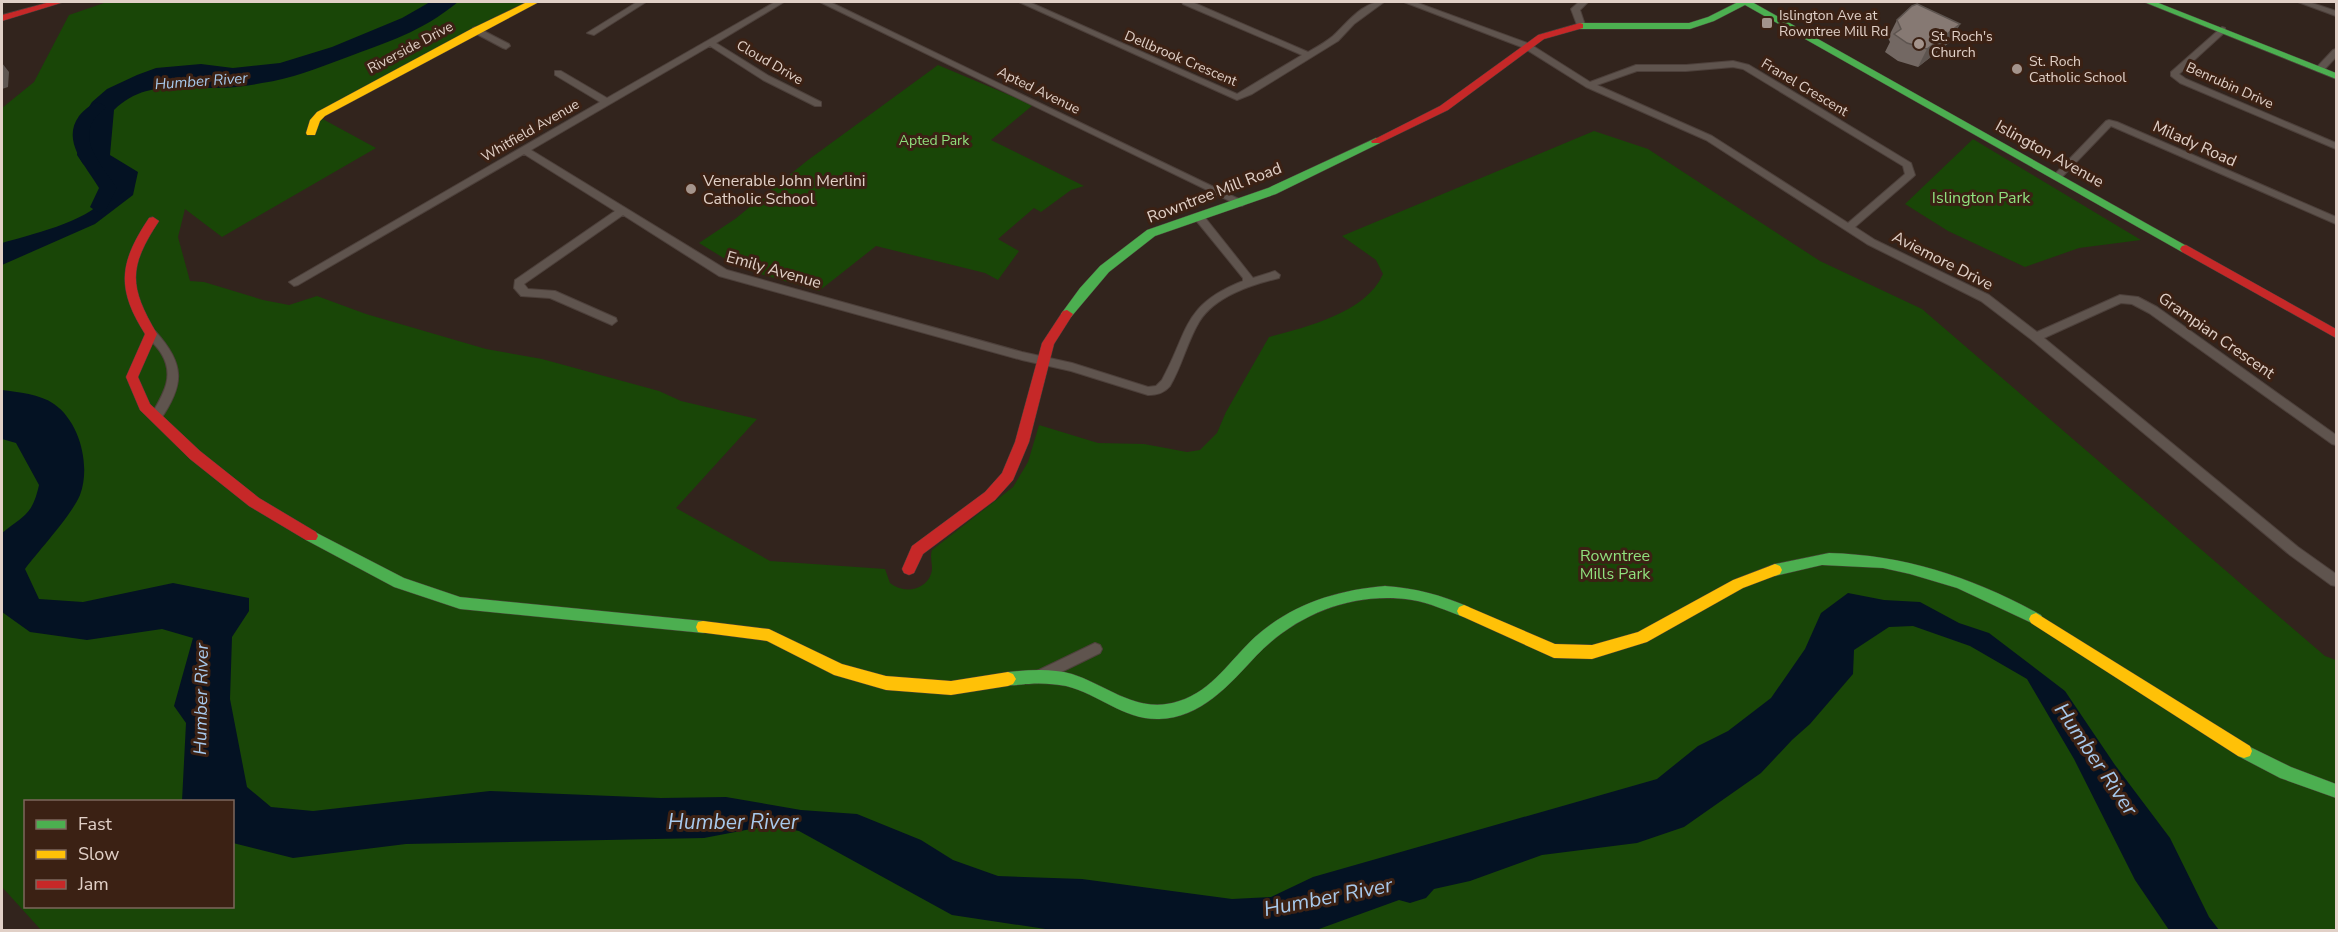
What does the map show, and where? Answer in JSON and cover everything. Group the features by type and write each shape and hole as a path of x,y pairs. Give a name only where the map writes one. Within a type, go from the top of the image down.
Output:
{"street":[{"path":"2,18 59,2"},
{"name":"Riverside Drive","path":"311,133 315,120 321,114 476,30 534,2"},
{"path":"591,33 642,2"},
{"name":"Whitfield Avenue","path":"294,282 780,2"},
{"name":"Apted Avenue","path":"824,2 1242,203"},
{"name":"Dellbrook Crescent","path":"1023,2 1234,96 1244,95 1335,39 1351,22 1380,2"},
{"path":"1186,2 1309,55"},
{"name":"Aviemore Drive","path":"1407,2 1527,46 1589,85 1709,138 1890,253 1967,288 2000,309 2036,337 2294,551 2337,581"},
{"path":"1581,26 1575,9 1584,2"},
{"name":"Rowntree Mill Road","path":"909,569 917,550 990,496 1008,476 1018,453 1048,343 1074,303 1122,253 1151,233 1242,203 1460,99 1527,46 1551,33 1581,26 1691,26 1745,2"},
{"name":"Islington Avenue","path":"1745,2 2337,334"},
{"path":"2149,2 2337,76"},
{"path":"2302,2 2337,14"},
{"path":"476,30 506,46"},
{"name":"Benrubin Drive","path":"2222,30 2174,74 2183,81 2337,146"},
{"name":"Cloud Drive","path":"710,42 766,78 818,104"},
{"path":"2320,69 2337,52"},
{"name":"Franel Crescent","path":"1589,85 1636,68 1733,64 1746,67 1908,165 1910,175 1906,180 1848,228"},
{"path":"558,74 607,102"},
{"name":"Milady Road","path":"2058,176 2109,123 2337,221"},
{"name":"Emily Avenue","path":"524,150 723,273 1155,391 1166,384 1188,332 1200,312 1217,298 1248,282 1275,275"},
{"path":"612,321 551,294 525,293 519,288 519,283 622,211"},
{"path":"1199,217 1248,277 1248,282"},
{"path":"153,221 141,235 134,249 127,286 136,315 166,349 176,374 169,398 156,417"},
{"name":"Grampian Crescent","path":"2036,337 2120,299 2134,300 2168,320 2337,441"},
{"path":"151,334 132,377 145,406 195,455 254,502 372,569 430,595 460,603 497,608 758,632 787,641 843,672 888,683 954,688 1042,675 1095,649"},
{"path":"1042,675 1074,681 1089,687 1114,705 1135,711 1176,709 1200,700 1215,690 1260,642 1292,617 1332,599 1372,591 1422,595 1564,653 1614,649 1759,574 1798,563 1849,559 1920,570 1981,589 2041,621 2235,747 2286,773 2337,790"}],"green space":[{"name":"Rowntree Mills Park","path":"107,2 526,2 469,30 319,117 376,148 222,237 185,209 178,237 190,281 204,282 263,300 289,305 317,296 366,314 486,349 542,359 659,391 681,401 757,419 676,508 770,561 885,569 890,583 901,589 913,589 924,584 932,571 932,550 1013,487 1028,462 1039,425 1098,443 1144,444 1187,452 1200,450 1217,433 1226,412 1269,337 1334,316 1363,299 1375,287 1383,274 1376,260 1342,236 1594,131 1648,149 1820,261 1922,309 2325,656 2336,660 2336,930 41,930 2,887 2,108 34,82 69,15"},
{"name":"Apted Park","path":"938,65 1033,105 991,140 1084,186 1071,190 1041,212 1034,208 998,239 1019,251 998,280 985,273 876,246 819,291 740,268 699,243 735,219 808,160"},
{"name":"Islington Park","path":"1973,139 2141,240 2079,248 2025,267 1948,231 1905,204"}],"water":[{"path":"430,2 458,2 444,13 404,35 304,73 240,87 162,88 137,94 125,101 114,110 110,155 138,172 133,195 95,224 2,265 2,243 72,221 96,207 103,199 106,180 83,164 77,155 82,118 92,102 107,89 156,68 201,64 233,68 280,63 332,47 402,18"},
{"path":"2,390 36,396 54,404 71,422 81,445 84,471 80,495 63,522 25,569 39,599 83,602 173,583 249,598 249,611 232,637 230,699 247,787 271,807 313,811 490,791 661,798 726,797 801,810 857,814 921,840 953,860 998,876 1082,879 1232,899 1271,897 1313,877 1657,779 1698,746 1728,731 1771,698 1805,649 1821,613 1848,593 1884,600 1920,602 1959,623 1989,633 2065,691 2115,765 2170,838 2209,917 2219,930 2169,930 2135,880 2074,759 2027,679 1970,646 1913,626 1889,627 1854,650 1853,674 1810,724 1761,773 1684,827 1637,843 1542,855 1470,881 1434,889 1426,898 1410,903 1399,900 1319,929 1052,930 952,915 799,831 772,825 704,838 406,844 293,858 234,843 234,800 182,800 186,723 174,706 193,638 162,629 87,640 30,632 2,612 2,533 30,509 39,485 16,443 2,439"}],"building":[{"path":"1917,4 1960,24 1927,49 1907,43 1894,34 1901,29 1897,20"}],"waterway":[{"name":"Humber River","path":"98,107 87,117 81,127 80,136 88,156 108,188 99,207"}],"traffic: fast":[{"path":"1580,26 1690,26 1711,19 1744,2"},
{"path":"1746,2 2186,249"},
{"path":"2149,2 2336,76"},
{"path":"1067,314 1104,269 1151,233 1272,191 1376,141"},
{"path":"311,536 399,583 460,603 703,627"},
{"path":"1775,570 1822,559 1883,562 1962,584 2036,619"},
{"path":"1008,679 1024,677 1063,679 1085,686 1122,705 1147,712 1162,712 1178,709 1203,697 1224,680 1261,641 1283,624 1306,610 1332,600 1358,594 1385,592 1412,594 1438,600 1464,611"},
{"path":"2244,751 2286,773 2336,791"}],"traffic: slow":[{"path":"311,133 315,120 321,114 476,30 534,2"},
{"path":"1464,611 1554,651 1592,652 1642,637 1738,584 1775,570"},
{"path":"2036,619 2244,751"},
{"path":"703,627 769,635 839,670 886,683 951,688 1008,679"}],"traffic: jam":[{"path":"2,18 59,2"},
{"path":"1376,141 1444,108 1541,37 1580,26"},
{"path":"153,221 135,250 129,277 134,304 151,334 132,377 145,407 195,455 254,502 311,536"},
{"path":"2186,249 2336,334"},
{"path":"909,569 917,550 990,496 1008,476 1022,442 1048,343 1067,314"}],"place":[{"name":"Islington Ave at Rowntree Mill Rd","path":"1767,23"},
{"name":"St. Roch's Church","path":"1919,44"},
{"name":"St. Roch Catholic School","path":"2017,69"},
{"name":"Venerable John Merlini Catholic School","path":"691,189"}]}
